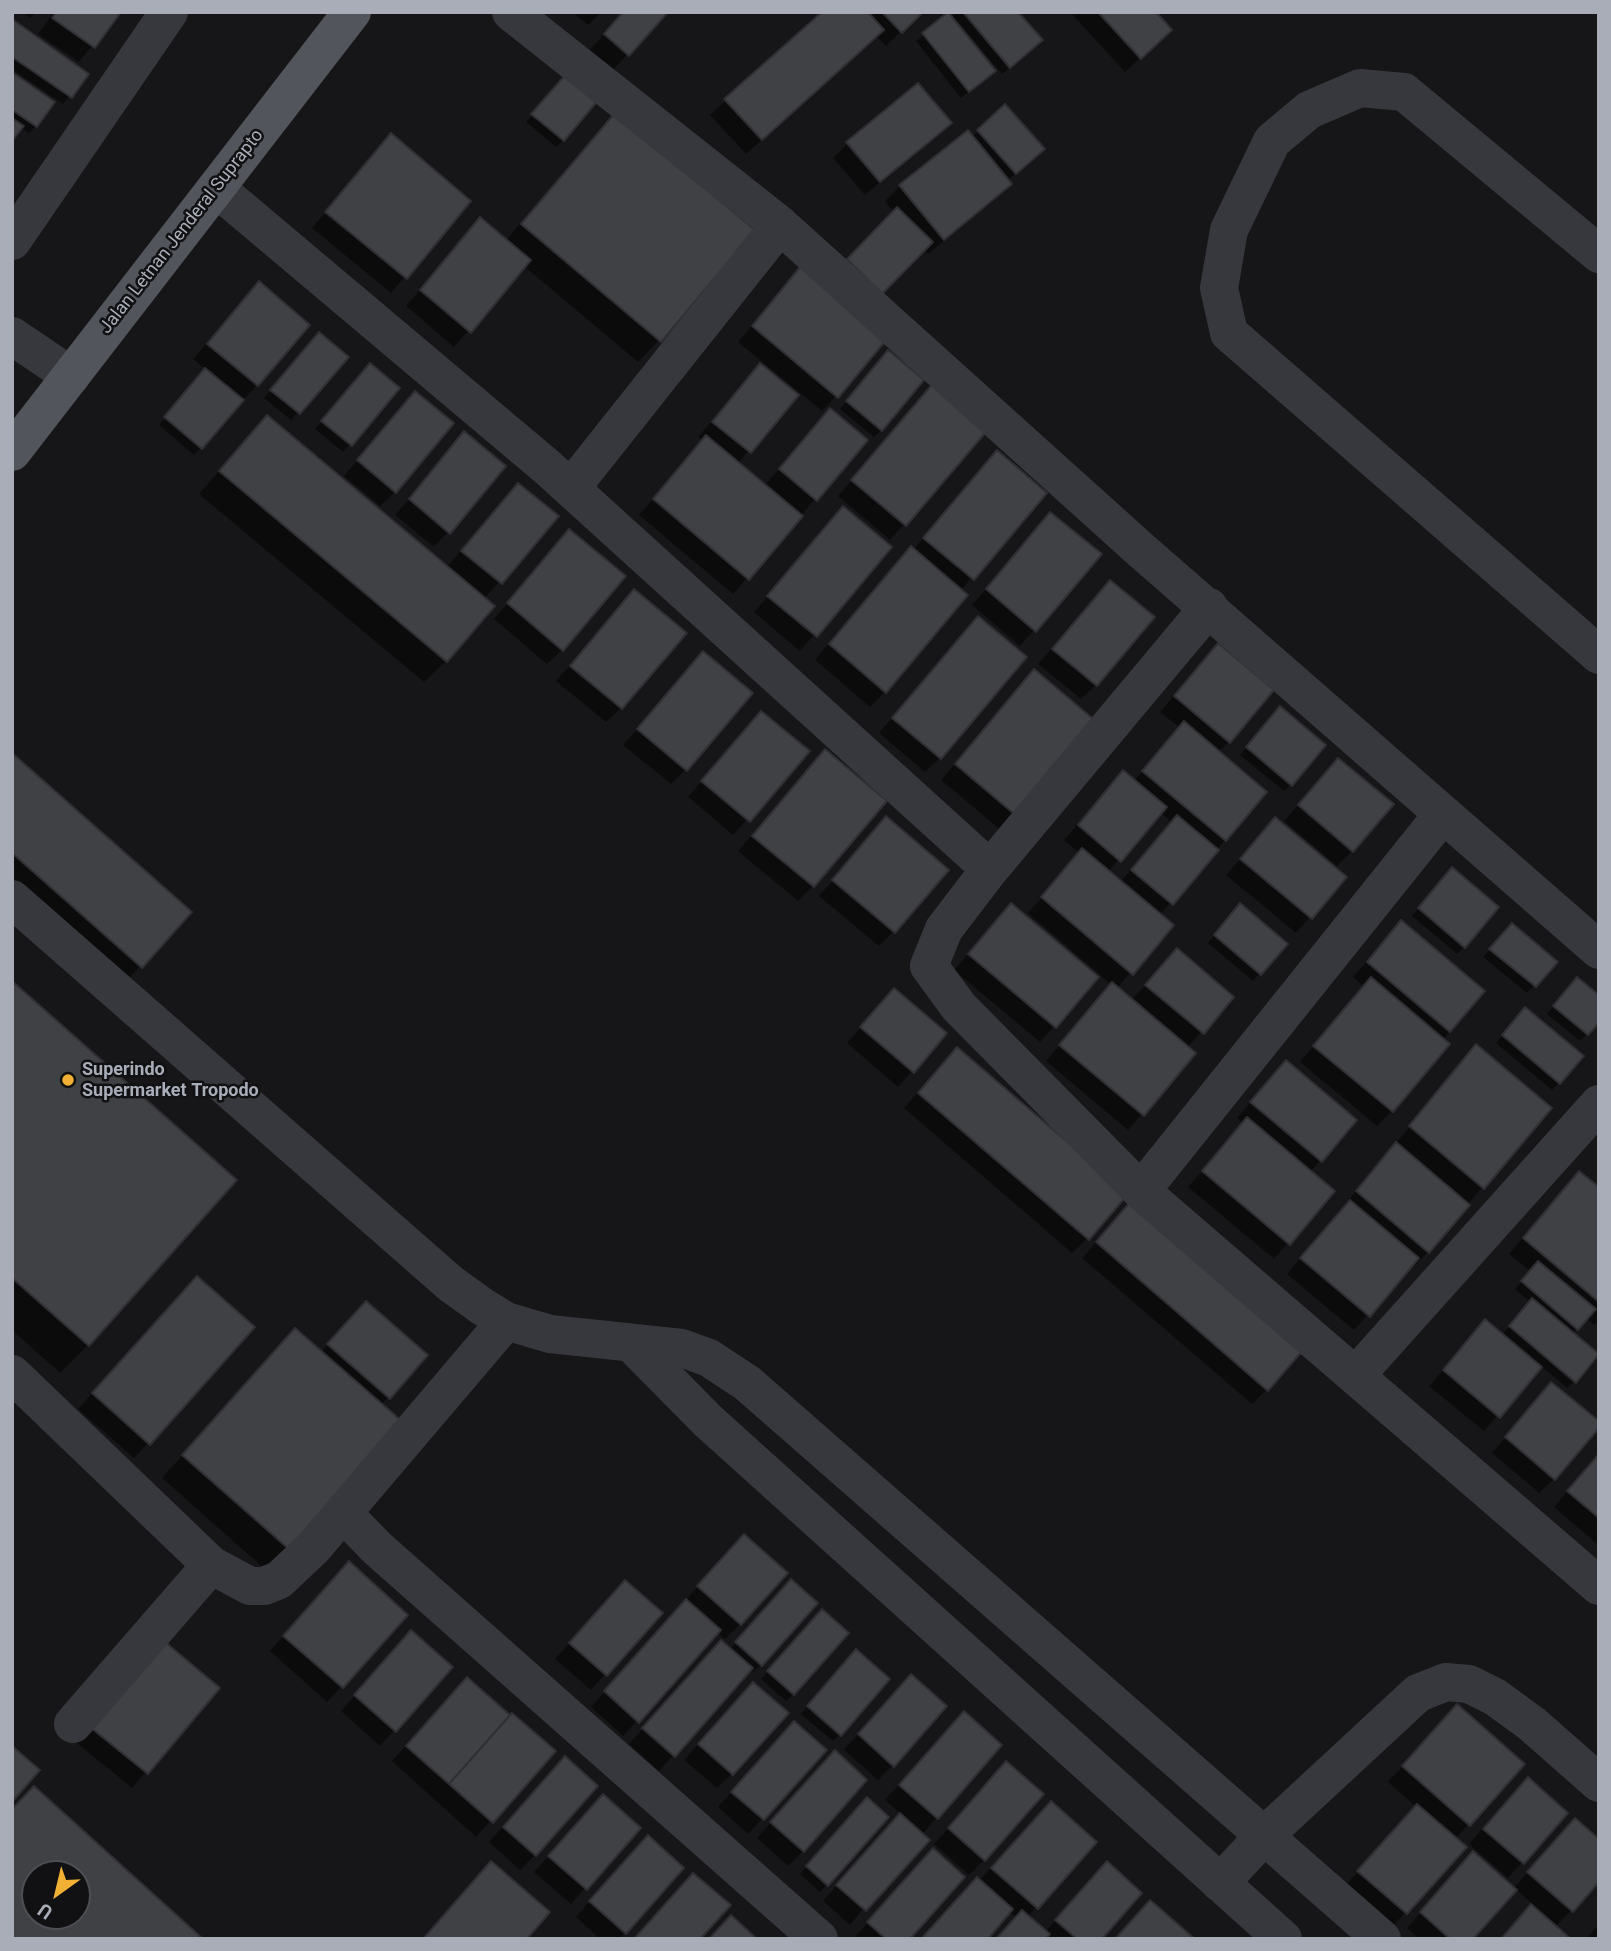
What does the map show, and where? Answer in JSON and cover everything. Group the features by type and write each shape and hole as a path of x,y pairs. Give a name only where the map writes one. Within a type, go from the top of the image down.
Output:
{"main road":[{"name":"Jalan Letnan Jenderal Suprapto","path":"12,452 216,188 336,18"}],"street":[{"path":"12,241 169,12"},
{"path":"511,12 780,225 1599,950"},
{"path":"1599,254 1404,92 1360,88 1309,110 1272,141 1229,230 1219,288 1230,333 1599,655"},
{"path":"216,188 571,488 990,869"},
{"path":"571,488 780,225"},
{"path":"12,336 71,376"},
{"path":"1209,607 990,869 944,929 929,966 959,1007 1141,1191 1599,1586"},
{"path":"1141,1191 1443,814"},
{"path":"12,899 451,1284 506,1321 550,1334 682,1348 709,1359 747,1383 1266,1834 1382,1939"},
{"path":"1356,1374 1599,1104"},
{"path":"12,1374 211,1565 250,1586 272,1584 291,1570 344,1514 506,1321"},
{"path":"632,1344 708,1422 1283,1939"},
{"path":"344,1514 377,1548 818,1939"},
{"path":"73,1724 211,1565"},
{"path":"1220,1883 1266,1834 1418,1693 1446,1682 1469,1684 1495,1697 1599,1783"}],"building":[{"path":"56,12 121,12 95,48 52,18"},
{"path":"623,12 668,12 629,56 604,34"},
{"path":"822,12 868,12 884,30 762,140 724,99"},
{"path":"882,12 923,12 902,33"},
{"path":"948,12 996,71 969,92 922,33"},
{"path":"963,12 1018,12 1043,40 1010,68"},
{"path":"1098,12 1156,12 1172,30 1141,59"},
{"path":"12,19 89,74 72,98 12,57"},
{"path":"12,72 55,102 37,127 12,110"},
{"path":"568,72 600,98 564,141 531,114"},
{"path":"918,83 952,123 880,182 846,142"},
{"path":"1005,104 1045,149 1016,174 977,130"},
{"path":"615,113 755,230 661,342 521,224"},
{"path":"12,118 24,126 12,141"},
{"path":"968,130 1012,184 944,240 899,185"},
{"path":"391,133 471,201 407,279 325,212"},
{"path":"897,207 933,242 882,294 847,259"},
{"path":"480,217 531,260 471,333 420,290"},
{"path":"800,267 887,339 838,398 752,326"},
{"path":"259,281 310,325 258,386 207,344"},
{"path":"319,332 349,357 300,414 270,390"},
{"path":"888,350 924,380 882,431 846,401"},
{"path":"370,363 400,388 352,446 321,421"},
{"path":"760,363 799,395 751,453 712,422"},
{"path":"205,368 244,400 202,449 164,417"},
{"path":"936,380 991,426 906,526 851,480"},
{"path":"415,391 454,423 396,493 357,460"},
{"path":"830,408 868,440 817,501 779,469"},
{"path":"267,415 495,606 447,662 219,471"},
{"path":"464,431 506,466 450,534 409,499"},
{"path":"706,435 803,516 749,580 653,499"},
{"path":"997,450 1047,493 974,580 923,538"},
{"path":"518,483 559,516 502,584 461,551"},
{"path":"843,506 892,547 817,637 767,596"},
{"path":"1050,512 1102,554 1036,632 986,589"},
{"path":"569,529 626,576 563,651 507,603"},
{"path":"911,546 968,595 886,693 829,644"},
{"path":"1110,580 1155,617 1097,686 1052,649"},
{"path":"634,589 687,633 622,709 570,666"},
{"path":"978,616 1027,657 941,759 892,718"},
{"path":"1218,643 1274,690 1230,743 1174,696"},
{"path":"703,651 753,693 687,771 637,729"},
{"path":"1034,669 1098,723 1019,818 955,764"},
{"path":"1280,706 1326,745 1292,786 1246,747"},
{"path":"761,711 810,751 750,822 701,781"},
{"path":"1184,721 1267,792 1226,841 1142,771"},
{"path":"825,749 887,801 814,887 752,836"},
{"path":"12,753 192,912 142,968 12,853"},
{"path":"1338,758 1394,804 1353,852 1298,805"},
{"path":"1123,770 1167,807 1121,862 1078,825"},
{"path":"1177,815 1219,850 1173,905 1131,870"},
{"path":"886,816 949,870 895,933 832,880"},
{"path":"1275,817 1347,877 1312,919 1240,859"},
{"path":"1082,848 1174,925 1133,975 1041,897"},
{"path":"1452,867 1499,907 1465,948 1418,908"},
{"path":"1011,903 1099,977 1056,1028 968,954"},
{"path":"1240,903 1288,944 1261,975 1214,935"},
{"path":"1401,920 1485,991 1450,1032 1367,962"},
{"path":"1512,923 1558,962 1536,987 1489,949"},
{"path":"1177,948 1234,997 1204,1034 1145,985"},
{"path":"1371,977 1450,1044 1393,1112 1313,1046"},
{"path":"1577,977 1599,995 1599,1023 1588,1035 1553,1006"},
{"name":"Superindo Supermarket Tropodo","path":"12,981 237,1180 89,1346 12,1278"},
{"path":"1112,982 1196,1053 1144,1116 1059,1045"},
{"path":"894,988 947,1033 914,1073 860,1027"},
{"path":"1525,1007 1584,1056 1560,1084 1502,1035"},
{"path":"1476,1044 1552,1108 1484,1189 1409,1126"},
{"path":"957,1047 1128,1194 1089,1240 918,1093"},
{"path":"1286,1060 1357,1120 1322,1162 1250,1102"},
{"path":"1247,1117 1335,1191 1290,1245 1202,1171"},
{"path":"1396,1142 1470,1205 1429,1253 1356,1191"},
{"path":"1579,1171 1599,1187 1599,1302 1523,1238"},
{"path":"1137,1194 1309,1343 1268,1391 1096,1242"},
{"path":"1350,1200 1419,1258 1370,1317 1300,1258"},
{"path":"1538,1261 1596,1309 1578,1330 1521,1281"},
{"path":"197,1276 255,1327 150,1445 92,1393"},
{"path":"1532,1298 1599,1354 1576,1383 1509,1326"},
{"path":"366,1301 428,1355 390,1399 327,1344"},
{"path":"1485,1319 1542,1367 1500,1418 1443,1370"},
{"path":"295,1328 404,1423 291,1551 182,1455"},
{"path":"1551,1382 1599,1421 1599,1428 1555,1480 1505,1437"},
{"path":"1599,1454 1599,1518 1567,1491"},
{"path":"744,1534 788,1573 741,1625 697,1586"},
{"path":"349,1561 408,1615 343,1688 283,1636"},
{"path":"791,1579 818,1603 762,1666 735,1642"},
{"path":"625,1580 663,1613 607,1676 569,1643"},
{"path":"686,1599 721,1630 639,1723 604,1691"},
{"path":"822,1609 849,1633 794,1695 767,1671"},
{"path":"411,1630 453,1667 396,1732 354,1695"},
{"path":"158,1636 220,1688 148,1774 85,1723"},
{"path":"721,1640 753,1668 675,1757 642,1728"},
{"path":"856,1649 890,1679 841,1736 807,1706"},
{"path":"911,1674 947,1706 894,1767 858,1734"},
{"path":"467,1677 510,1715 449,1784 406,1746"},
{"path":"753,1682 789,1713 733,1775 698,1744"},
{"path":"1457,1704 1525,1764 1470,1826 1402,1766"},
{"path":"964,1711 1002,1745 938,1819 899,1785"},
{"path":"512,1713 556,1751 493,1823 449,1784"},
{"path":"794,1721 827,1750 764,1820 731,1792"},
{"path":"12,1746 40,1770 12,1802"},
{"path":"835,1750 867,1780 804,1852 770,1822"},
{"path":"565,1756 598,1786 536,1856 503,1827"},
{"path":"1006,1761 1044,1794 985,1861 948,1828"},
{"path":"1528,1777 1568,1813 1524,1864 1483,1829"},
{"path":"34,1786 203,1939 12,1939 12,1809"},
{"path":"603,1794 641,1828 587,1890 548,1856"},
{"path":"867,1797 889,1817 828,1886 806,1866"},
{"path":"1051,1801 1097,1842 1038,1909 991,1868"},
{"path":"1417,1804 1467,1847 1407,1914 1357,1871"},
{"path":"900,1813 930,1840 866,1911 836,1885"},
{"path":"1575,1818 1599,1839 1599,1882 1573,1912 1527,1872"},
{"path":"648,1835 684,1868 626,1934 589,1901"},
{"path":"933,1848 965,1877 910,1939 886,1939 867,1922"},
{"path":"1473,1851 1517,1890 1473,1939 1450,1939 1420,1912"},
{"path":"491,1861 550,1912 527,1939 423,1939"},
{"path":"1107,1861 1142,1893 1102,1939 1077,1939 1055,1920"},
{"path":"693,1873 731,1905 700,1939 634,1939"},
{"path":"977,1877 1013,1909 988,1939 921,1939"},
{"path":"1150,1900 1195,1939 1115,1939"},
{"path":"1531,1904 1571,1939 1501,1939"},
{"path":"1022,1910 1050,1934 1046,1939 996,1939"},
{"path":"731,1915 757,1939 709,1939"}],"place":[{"name":"Superindo Supermarket Tropodo","path":"68,1080"}]}
